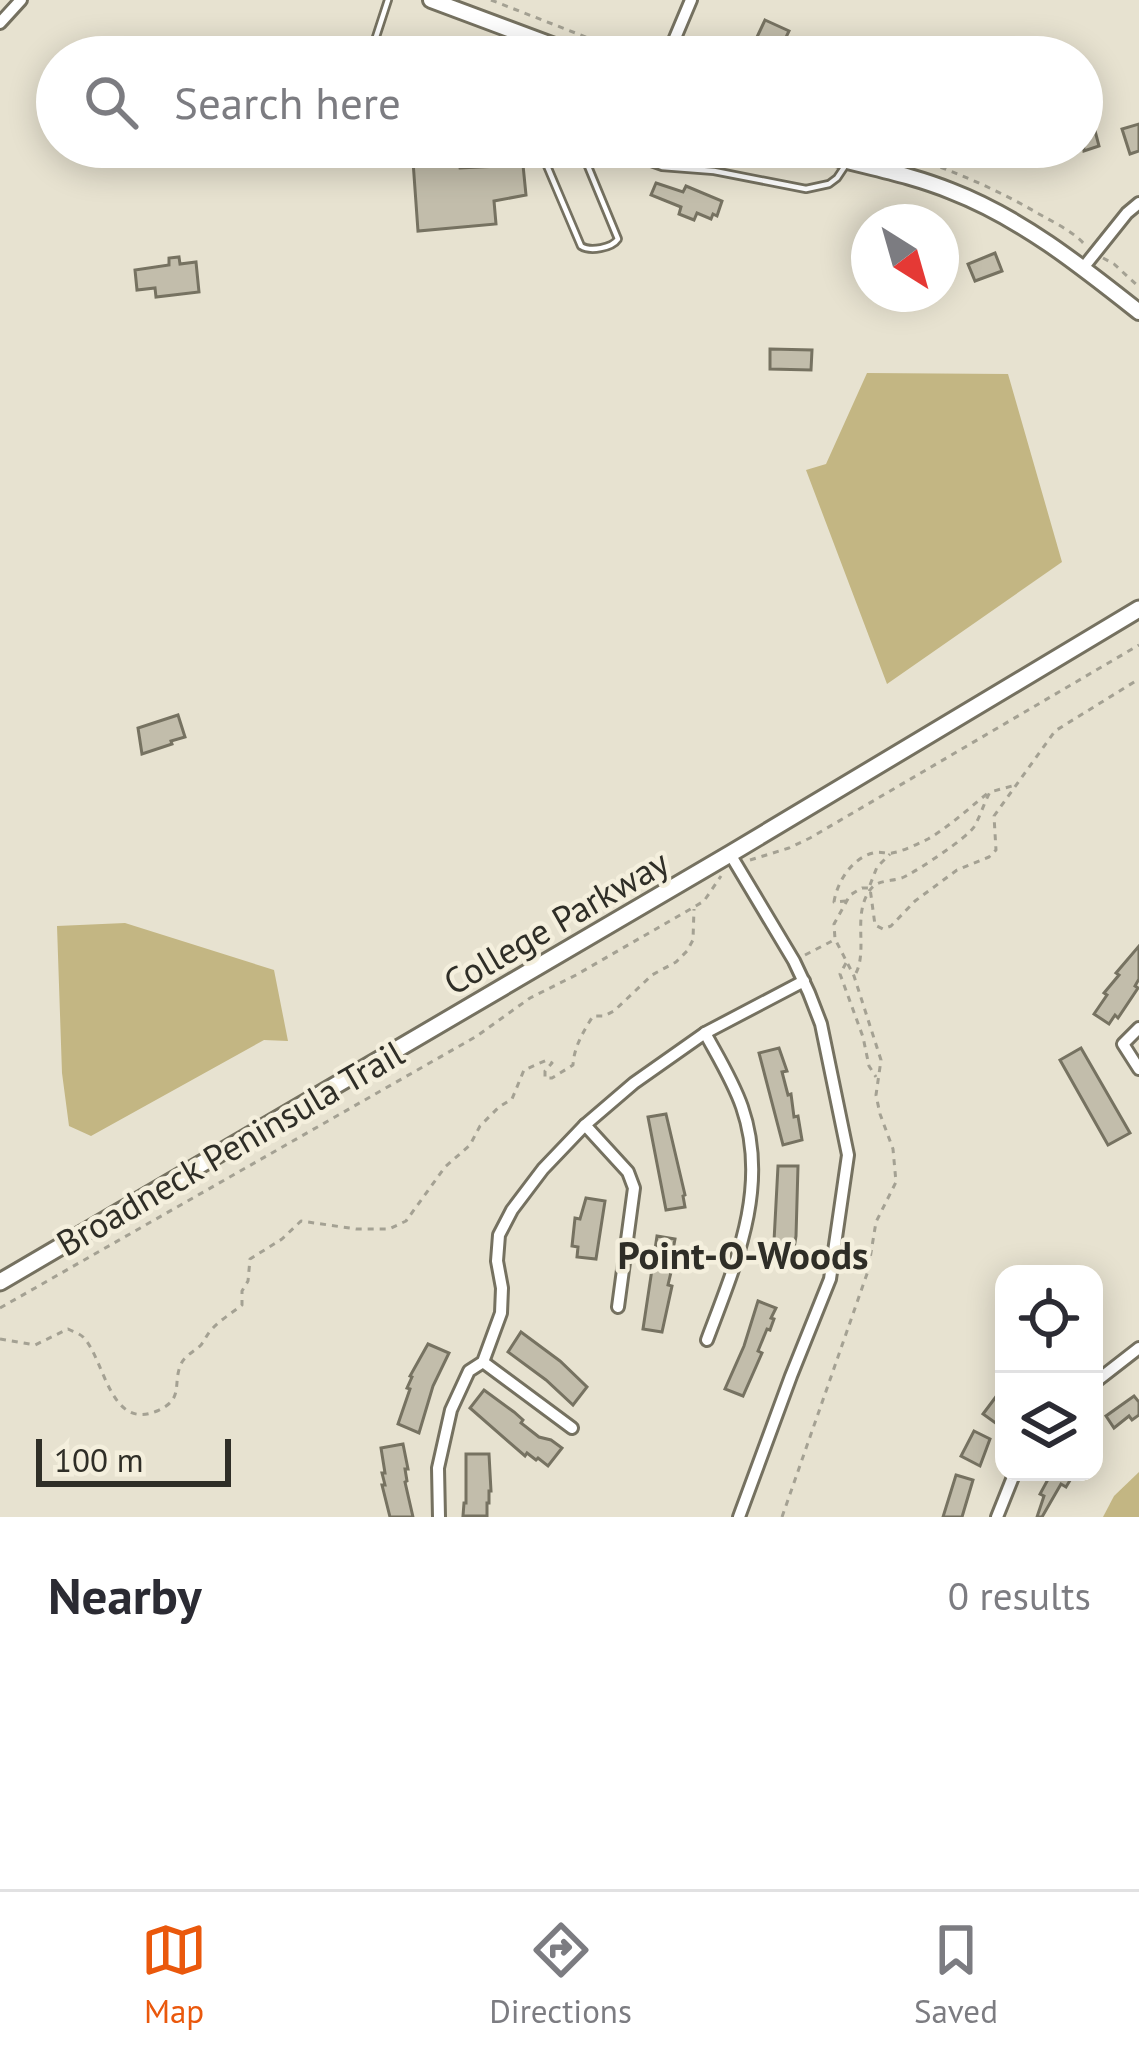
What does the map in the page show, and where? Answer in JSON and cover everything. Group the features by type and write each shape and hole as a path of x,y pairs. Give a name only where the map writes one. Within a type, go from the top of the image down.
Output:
{"main road":[{"name":"College Parkway","path":"0,1282 1139,609"}],"street":[{"path":"431,0 528,36"},
{"path":"676,36 691,0"},
{"path":"0,23 16,2"},
{"path":"881,168 997,211 1139,312"},
{"path":"1083,268 1139,203"},
{"path":"730,854 794,961 821,1024 848,1155 830,1279 740,1517"},
{"path":"439,1517 438,1468 451,1410 469,1371 483,1362 501,1313 499,1235 512,1210 542,1169 634,1082 705,1033 804,981"},
{"path":"1139,1028 1123,1044 1139,1070"},
{"path":"705,1033 743,1110 753,1194 744,1241 707,1340"},
{"path":"585,1125 628,1172 634,1188 619,1306"},
{"path":"1103,1376 1139,1348"},
{"path":"483,1362 572,1428"},
{"path":"997,1517 1012,1481"}],"lane":[{"path":"376,36 388,0"},
{"path":"548,168 581,246 588,250 614,244 618,236 589,168"},
{"path":"683,168 806,189 829,184 843,168"}],"path":[{"path":"490,0 585,36"},
{"path":"751,860 810,838 1139,645"},
{"path":"870,888 875,925 883,929 957,870 989,857 996,850 994,816 1055,731 1139,679"},
{"path":"847,901 834,902 836,887 851,868 873,853 892,853 925,840 990,792 1014,786"},
{"path":"782,1517 868,1271 875,1222 896,1182 893,1150 876,1095 881,1060 833,924 850,895 910,874 973,829 990,792"},
{"path":"854,976 860,968 859,927 871,878 892,853"},
{"name":"Broadneck Peninsula Trail","path":"0,1308 694,907 710,894 722,874"},
{"path":"0,1339 35,1345 68,1329 83,1336 114,1397 129,1411 146,1414 163,1409 175,1397 184,1358 242,1305 250,1259 301,1221 389,1229 406,1221 445,1168 470,1145 480,1126 512,1099 524,1070 547,1060 552,1063 544,1071 545,1078 551,1078 573,1065 580,1036 593,1016 614,1011 652,975 687,951 693,940 694,907"},
{"path":"794,961 835,939"},
{"path":"847,961 841,974 869,1066 878,1080"}],"shaded area":[{"path":"867,373 1008,374 1062,562 887,684 806,470 826,464"},
{"path":"125,923 274,970 288,1041 264,1040 91,1136 69,1126 62,1073 57,926"},
{"path":"1139,1472 1139,1517 1103,1517 1114,1496"}],"building":[{"path":"765,20 789,31 787,36 757,36"},
{"path":"1139,124 1139,151 1130,154 1122,129"},
{"path":"414,168 523,168 526,195 494,201 496,224 418,231"},
{"path":"656,183 683,192 686,186 722,201 717,216 711,219 697,213 694,220 679,214 681,207 651,195"},
{"path":"995,253 1002,271 975,281 968,264"},
{"path":"179,257 180,264 196,262 199,292 156,297 155,288 137,290 135,270 169,265 169,258"},
{"path":"770,349 812,350 811,370 770,369"},
{"path":"178,715 185,737 142,754 138,728"},
{"path":"1139,946 1138,988 1109,1024 1094,1014 1116,973"},
{"path":"779,1048 802,1140 783,1145 759,1053"},
{"path":"1081,1048 1130,1133 1108,1145 1060,1060"},
{"path":"666,1114 685,1207 666,1210 648,1117"},
{"path":"778,1166 798,1166 792,1261 773,1260"},
{"path":"586,1198 605,1201 596,1259 577,1257 578,1247 572,1246 575,1218 580,1219"},
{"path":"657,1236 675,1239 676,1251 662,1332 643,1329"},
{"path":"758,1301 776,1308 743,1396 725,1389"},
{"path":"521,1332 587,1387 573,1405 508,1352"},
{"path":"428,1344 449,1353 419,1433 398,1424 410,1376"},
{"path":"484,1390 539,1437 562,1448 548,1466 525,1456 470,1408"},
{"path":"1134,1396 1139,1415 1132,1420 1129,1416 1114,1428 1106,1416"},
{"path":"995,1398 995,1423 983,1414"},
{"path":"974,1431 990,1439 980,1466 961,1456"},
{"path":"403,1444 413,1517 390,1517 382,1485 381,1448"},
{"path":"466,1454 489,1454 487,1516 463,1516"},
{"path":"956,1475 973,1480 962,1517 943,1517"},
{"path":"1047,1481 1070,1481 1066,1487 1061,1484 1042,1517 1037,1517 1044,1496 1040,1494"}],"district":[{"name":"Point-O-Woods","path":"743,1255"}]}
